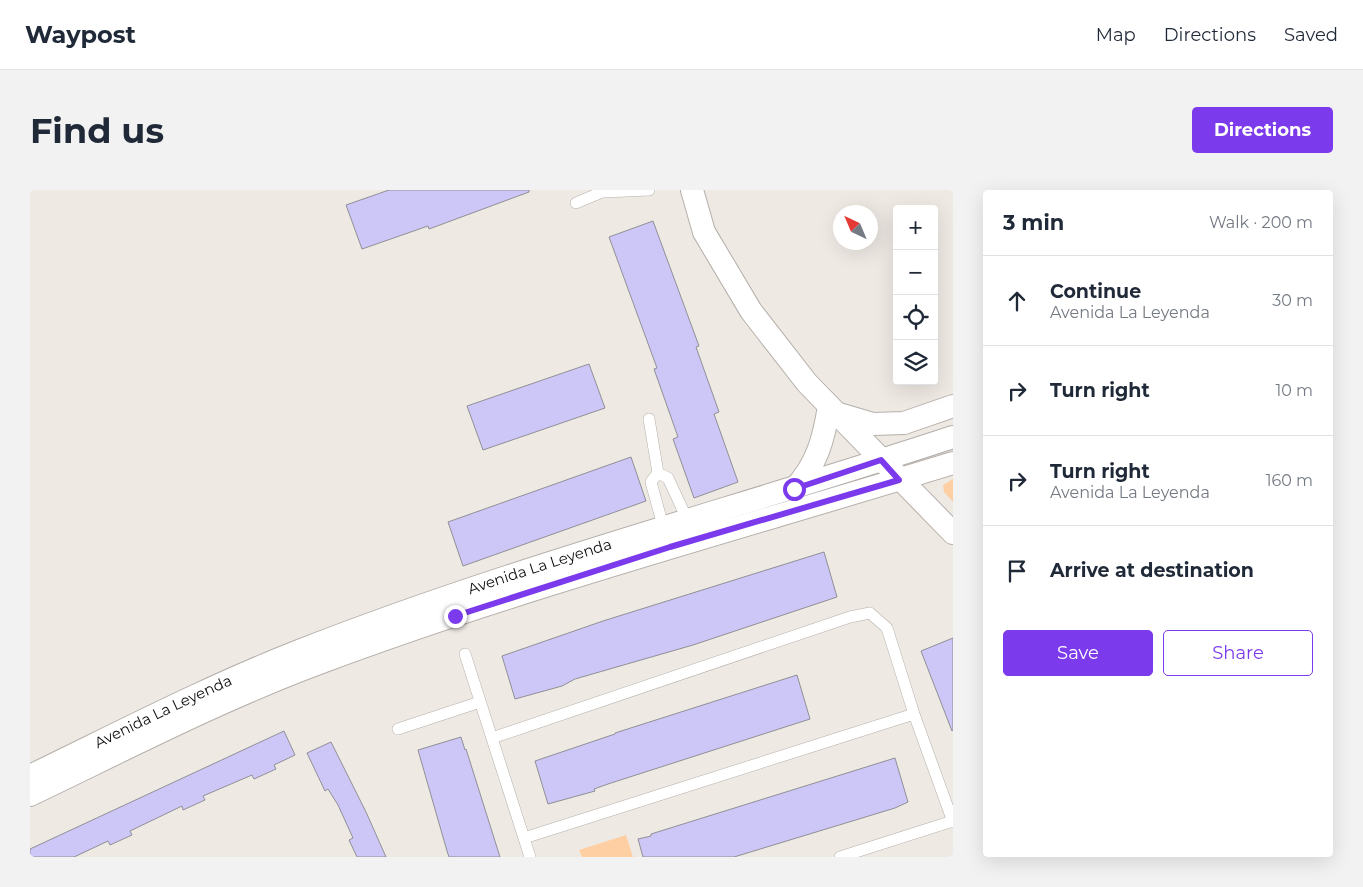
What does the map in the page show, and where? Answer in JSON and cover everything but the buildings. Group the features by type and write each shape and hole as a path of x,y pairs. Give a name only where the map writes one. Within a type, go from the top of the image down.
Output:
{"street":[{"path":"692,190 704,232 751,311 807,383 899,480 953,533"},
{"path":"832,410 873,424 904,424 953,406"},
{"path":"794,489 803,479 819,451 832,410"},
{"name":"Avenida La Leyenda","path":"30,776 176,706 297,652 395,615 687,518 794,489 953,437"},
{"name":"Avenida La Leyenda","path":"30,794 185,721 320,663 455,616 670,547 953,463"}],"lane":[{"path":"576,204 605,191 648,190"},
{"path":"649,419 658,473 651,482 662,526"},
{"path":"658,473 668,478 687,518"},
{"path":"492,738 850,617 870,613 887,628 914,714 953,821 840,857"},
{"path":"465,654 530,857"},
{"path":"398,728 480,702"},
{"path":"524,838 914,714"}],"shaded area":[{"path":"953,479 953,502 944,492 943,485"},
{"path":"626,835 633,857 582,857 579,850"}],"route":[{"path":"455,616 670,547 899,480 881,460 794,489"}]}
